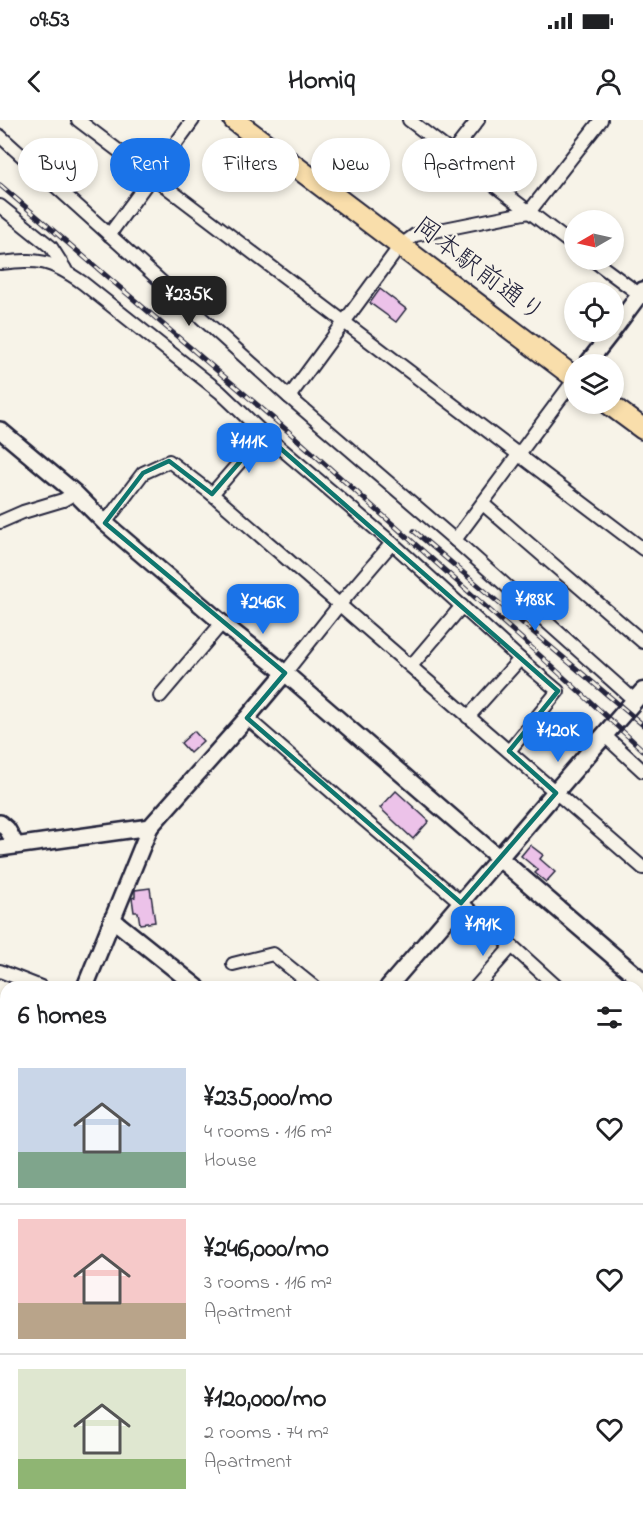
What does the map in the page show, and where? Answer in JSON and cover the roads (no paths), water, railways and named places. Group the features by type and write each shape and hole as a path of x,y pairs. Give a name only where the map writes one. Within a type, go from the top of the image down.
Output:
{"main road":[{"name":"岡本駅前通り","path":"240,122 564,371"},
{"path":"623,414 643,429"},
{"path":"638,981 499,858 639,695"}],"street":[{"path":"78,120 110,145"},
{"path":"179,138 193,120"},
{"path":"409,120 432,138"},
{"path":"463,138 477,120"},
{"path":"289,397 400,246 415,235 530,212 602,120"},
{"path":"0,136 289,397 639,695"},
{"path":"109,235 139,192"},
{"path":"171,192 643,549"},
{"path":"504,192 564,238"},
{"path":"0,206 51,247 66,271"},
{"path":"0,263 34,260 51,263 66,271 220,392 264,434 392,543 558,691 509,751"},
{"path":"607,270 642,294 624,316"},
{"path":"594,354 603,342"},
{"path":"455,540 564,393"},
{"path":"0,430 75,493 105,523 222,623 285,673 499,858 393,981"},
{"path":"212,494 264,434"},
{"path":"105,523 143,473 169,460 212,494 643,868"},
{"path":"0,522 23,512 63,500 75,493"},
{"path":"483,504 643,642"},
{"path":"87,981 150,827 247,718 392,543"},
{"path":"411,666 462,606"},
{"path":"160,696 222,623"},
{"path":"468,717 520,659"},
{"path":"247,718 550,981"},
{"path":"604,735 643,771"},
{"path":"0,823 7,829 16,845"},
{"path":"0,848 150,827"},
{"path":"112,919 190,981"},
{"path":"481,981 512,946"},
{"path":"233,964 273,954 307,981"},
{"path":"0,971 26,981"}],"railway":[{"path":"0,185 289,432 643,750"},
{"path":"414,531 643,725"}]}
